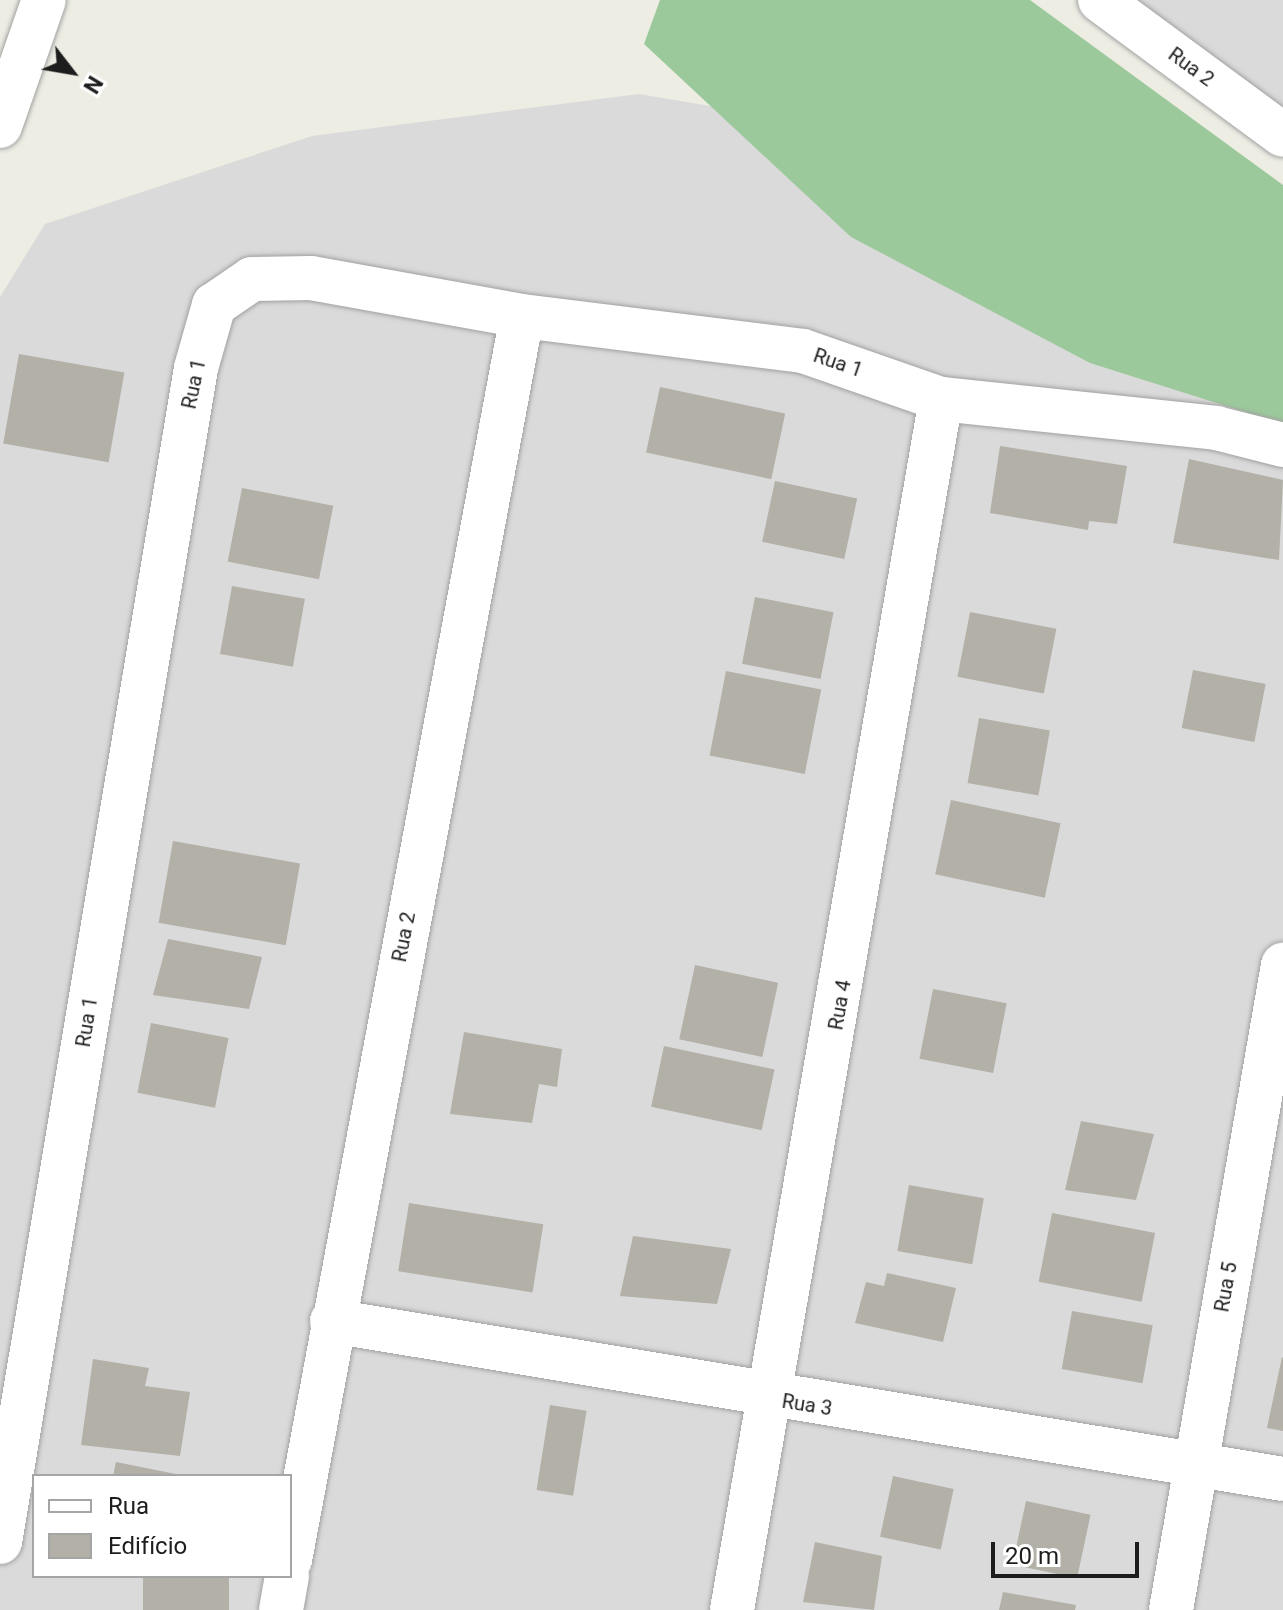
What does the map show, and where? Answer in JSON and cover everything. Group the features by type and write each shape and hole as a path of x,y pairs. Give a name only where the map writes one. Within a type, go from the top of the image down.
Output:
{"street":[{"path":"0,126 44,0"},
{"name":"Rua 2","path":"1100,0 1283,135"},
{"name":"Rua 1","path":"0,1542 196,368 214,305 252,279 311,278 522,316 803,351 941,399 1216,428 1283,445"},
{"name":"Rua 2","path":"292,1549 332,1321 522,316"},
{"name":"Rua 4","path":"732,1610 774,1400 941,399"},
{"name":"Rua 5","path":"1171,1610 1283,965"},
{"name":"Rua 3","path":"332,1321 774,1400 1196,1461 1283,1479"},
{"path":"281,1610 287,1578"}],"shaded area":[{"path":"1133,0 1283,0 1283,112"},
{"path":"639,94 1027,159 1283,278 1283,1610 0,1610 0,297 45,224 312,136"}],"green space":[{"path":"660,0 1030,0 1283,185 1283,424 1090,363 851,237 644,44"}],"building":[{"path":"19,354 124,373 109,462 3,444"},
{"path":"660,387 785,414 771,479 646,453"},
{"path":"1000,446 1127,466 1117,524 1089,521 1088,530 990,513"},
{"path":"1189,459 1283,480 1279,560 1173,543"},
{"path":"775,481 857,498 844,559 762,542"},
{"path":"242,488 333,506 319,579 228,562"},
{"path":"232,586 305,599 293,667 220,654"},
{"path":"755,597 834,612 821,679 742,664"},
{"path":"970,612 1056,629 1044,694 957,677"},
{"path":"1193,670 1266,684 1254,742 1182,728"},
{"path":"726,671 821,690 805,774 710,755"},
{"path":"979,718 1050,731 1038,795 968,783"},
{"path":"951,800 1061,823 1045,898 935,874"},
{"path":"173,841 300,863 286,945 159,923"},
{"path":"168,939 262,957 249,1009 153,995"},
{"path":"695,965 778,983 762,1057 679,1039"},
{"path":"933,989 1007,1003 993,1073 919,1059"},
{"path":"151,1023 229,1038 215,1108 137,1093"},
{"path":"464,1032 562,1049 557,1087 539,1084 532,1123 450,1114"},
{"path":"664,1046 775,1069 762,1130 651,1107"},
{"path":"1081,1121 1154,1134 1136,1200 1065,1190"},
{"path":"909,1185 984,1198 972,1264 897,1251"},
{"path":"409,1203 543,1224 533,1292 398,1271"},
{"path":"1052,1213 1155,1233 1142,1302 1039,1282"},
{"path":"633,1236 731,1249 717,1304 620,1296"},
{"path":"887,1273 956,1288 943,1342 855,1323 866,1282 884,1286"},
{"path":"1072,1311 1153,1325 1143,1383 1062,1369"},
{"path":"1283,1358 1283,1431 1267,1428"},
{"path":"93,1359 149,1368 145,1386 190,1392 180,1456 81,1445"},
{"path":"550,1405 587,1411 573,1496 537,1490"},
{"path":"116,1462 176,1474 113,1474"},
{"path":"893,1476 954,1489 941,1550 880,1537"},
{"path":"1026,1501 1091,1515 1077,1578 1012,1565"},
{"path":"815,1542 882,1556 874,1610 803,1602"},
{"path":"143,1578 229,1578 229,1610 143,1610"},
{"path":"1003,1592 1076,1605 1075,1610 999,1610"}]}
